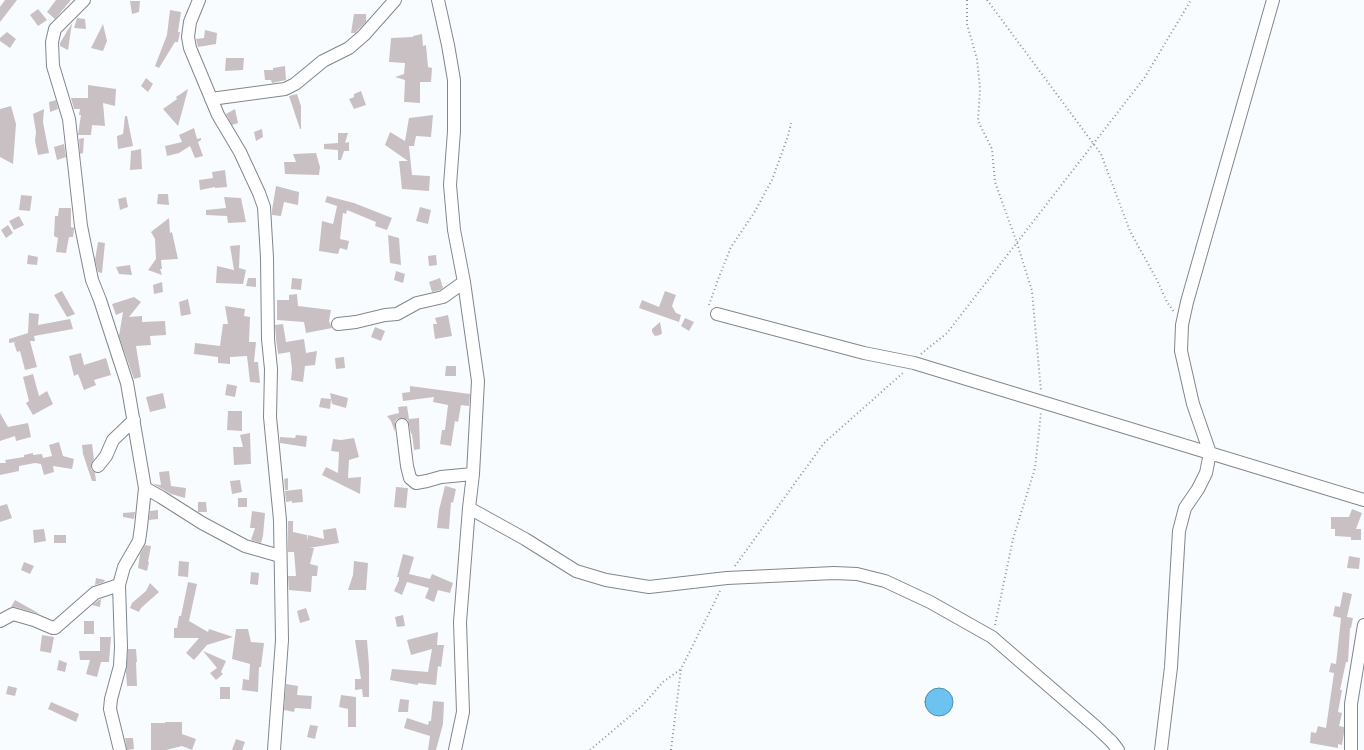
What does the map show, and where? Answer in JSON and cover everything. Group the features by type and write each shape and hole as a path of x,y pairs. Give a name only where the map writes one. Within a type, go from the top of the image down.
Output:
{"street":[{"path":"84,0 55,29 52,42 53,66 69,119 81,226 92,280 127,383 145,488 138,541 124,568 118,585 121,647 120,666 111,699 110,709 120,750"},
{"path":"199,0 190,22 188,37 190,48 218,115 240,152 264,206 267,258 270,417 280,520 282,640 274,750"},
{"path":"211,99 285,89 295,84 323,62 349,48 364,35 395,0"},
{"path":"438,0 454,80 454,130 450,185 454,230 464,282 478,381 473,474 460,622 463,712 455,750"},
{"path":"1161,750 1171,667 1179,530 1185,508 1198,489 1206,473 1210,454 1193,404 1181,350 1182,325 1187,302 1273,0"},
{"path":"338,324 397,314 417,303 443,297 464,282"},
{"path":"717,314 864,353 914,363 1364,500"},
{"path":"98,466 106,456 113,440 134,420"},
{"path":"402,425 407,466 410,478 416,483 447,476 473,474"},
{"path":"145,488 202,523 245,546 280,556"},
{"path":"469,508 525,539 576,570 606,580 649,587 727,578 834,573 857,574 885,581 930,602 992,637 1095,726 1112,742 1118,750"},
{"path":"0,621 13,614 55,628 95,593 118,585"},
{"path":"1351,750 1351,704 1364,625"}],"path":[{"path":"967,0 967,24 977,59 980,89 978,121 992,149 995,182 1017,243 1032,291 1034,331 1042,402 1035,468 1013,539 992,637"},
{"path":"987,0 1101,154 1130,231 1157,280 1166,302 1182,325"},
{"path":"717,314 712,312 709,307 719,277 731,247 754,213 772,180 788,136 791,123"},
{"path":"590,750 642,706 663,682 681,669"}],"water":[{"path":"939,688 949,692 953,702 949,712 939,716 929,712 925,702 929,692"}],"building":[{"path":"5,0 17,0 0,22 0,7"},
{"path":"56,0 71,0 55,19 47,12"},
{"path":"130,1 140,1 139,12 132,14"},
{"path":"38,9 47,20 38,26 30,15"},
{"path":"170,10 181,12 178,32 180,32 178,42 175,42 159,68 155,66 167,35"},
{"path":"354,14 366,14 366,22 355,33 351,33"},
{"path":"77,18 85,19 86,29 74,28"},
{"path":"72,23 68,50 60,46 60,43"},
{"path":"103,24 107,41 103,51 91,48"},
{"path":"205,30 217,33 216,44 198,47 196,39 204,38"},
{"path":"7,32 16,39 10,48 0,41 0,38"},
{"path":"422,34 423,46 426,45 428,67 432,68 431,82 420,82 420,103 404,102 405,80 395,77 404,74 405,63 389,62 391,38 413,37"},
{"path":"226,58 244,58 243,70 225,71"},
{"path":"285,66 286,80 272,83 271,80 265,80 264,70 273,70 273,68"},
{"path":"146,78 153,84 148,92 141,86"},
{"path":"88,85 116,89 115,106 103,103 105,126 92,125 91,135 78,135 81,115 79,115 80,109 74,109 71,98 88,98"},
{"path":"188,89 178,126 163,109 177,99 176,97"},
{"path":"361,91 366,105 354,109 349,99 354,97 354,94"},
{"path":"297,94 301,106 301,129 289,96"},
{"path":"56,100 58,109 50,112 49,102"},
{"path":"11,106 16,124 13,164 0,157 0,109"},
{"path":"44,109 43,122 49,153 38,155 35,141 36,132 33,114"},
{"path":"235,109 238,123 232,125 226,114"},
{"path":"433,115 431,137 416,136 414,146 409,146 412,175 430,176 429,191 402,189 399,161 408,161 385,145 390,132 405,141 409,118"},
{"path":"125,116 127,116 133,146 118,149 117,136 123,134"},
{"path":"194,128 197,139 201,138 198,142 203,156 195,158 190,146 179,153 167,156 165,146 182,142 179,135"},
{"path":"262,129 263,137 256,141 254,132"},
{"path":"338,133 348,133 345,143 349,142 349,151 344,151 341,160 338,160 338,150 324,149 324,144 338,143"},
{"path":"84,138 83,153 80,154 79,139"},
{"path":"64,144 66,157 57,160 54,147"},
{"path":"141,149 142,169 130,170 131,151"},
{"path":"316,153 320,167 319,175 285,174 284,162 296,162 293,154"},
{"path":"225,170 227,187 215,187 200,190 199,180 213,178 212,172"},
{"path":"276,186 299,192 298,205 284,202 281,216 272,215"},
{"path":"158,194 168,194 169,205 157,204"},
{"path":"21,195 32,196 30,211 19,210"},
{"path":"327,196 354,203 392,218 387,230 375,226 376,222 347,210 346,214 343,213 340,239 349,241 347,250 340,248 338,254 319,251 322,221 333,224 337,206 325,202"},
{"path":"126,197 128,207 120,210 118,199"},
{"path":"224,197 241,198 246,222 228,223 227,216 206,215 206,210 226,208"},
{"path":"420,207 431,210 428,224 416,221"},
{"path":"59,208 71,208 71,227 74,229 73,237 69,237 66,253 56,252 58,238 54,236 55,216 58,216"},
{"path":"19,216 24,225 14,230 9,221"},
{"path":"169,218 170,233 172,232 178,259 161,260 162,269 160,269 162,275 148,270 156,259 155,239 151,232"},
{"path":"8,225 13,233 6,238 1,230"},
{"path":"388,235 399,238 401,265 390,263"},
{"path":"98,242 105,243 102,273 98,272 95,260"},
{"path":"240,245 239,268 246,270 243,284 216,283 217,266 234,270 230,246"},
{"path":"28,255 38,257 37,265 27,264"},
{"path":"436,255 437,265 429,266 428,256"},
{"path":"130,265 132,275 119,274 116,267"},
{"path":"396,271 405,274 403,283 394,280"},
{"path":"248,278 256,278 256,287 246,286"},
{"path":"292,278 302,279 301,290 291,289"},
{"path":"440,278 443,288 432,292 429,282"},
{"path":"162,282 163,292 154,294 153,285"},
{"path":"62,291 75,314 67,317 54,295"},
{"path":"665,291 676,295 672,306 676,313 681,315 679,322 639,308 642,300 659,307"},
{"path":"297,294 298,306 331,310 329,321 332,328 306,333 304,322 277,320 277,300 289,300 289,295"},
{"path":"134,297 141,302 129,317 142,316 142,322 165,321 166,335 150,336 151,345 136,346 141,377 134,379 119,336 123,312 116,315 112,304"},
{"path":"188,299 191,314 181,316 179,302"},
{"path":"225,306 245,309 244,316 250,317 249,342 256,342 254,362 258,362 260,383 250,382 247,356 230,357 230,364 218,363 218,357 194,354 195,343 220,346 223,324 228,324"},
{"path":"29,313 39,314 38,325 70,319 73,329 34,336 35,341 30,341 37,367 25,370 20,351 17,352 14,343 16,342 9,343 9,339 28,333"},
{"path":"448,315 452,336 435,339 433,324 437,324 435,318"},
{"path":"685,318 694,322 689,331 681,326"},
{"path":"660,322 662,333 655,336 652,329"},
{"path":"283,324 286,342 304,339 306,353 317,351 315,365 305,366 303,382 291,380 292,369 290,352 278,354 275,325"},
{"path":"375,327 385,331 381,341 371,337"},
{"path":"81,353 84,365 106,358 111,375 94,380 96,385 84,390 78,374 74,376 69,356"},
{"path":"344,357 345,368 336,369 335,358"},
{"path":"446,366 456,366 456,376 445,376"},
{"path":"33,374 39,396 47,391 53,404 33,415 26,403 29,401 23,377"},
{"path":"227,384 237,386 235,397 225,395"},
{"path":"410,386 470,394 469,406 461,405 458,422 455,421 451,446 440,444 442,430 445,430 448,405 433,402 434,397 403,401 402,393 410,392"},
{"path":"163,393 166,408 150,412 146,397"},
{"path":"330,393 348,398 346,408 332,404"},
{"path":"321,398 331,399 330,409 319,407"},
{"path":"407,406 409,419 419,418 420,449 414,450 408,420 401,418 397,419 395,422 395,432 391,421 387,416 399,413 398,407"},
{"path":"228,411 242,411 242,431 227,430"},
{"path":"0,413 8,427 28,423 31,437 16,441 15,436 0,441"},
{"path":"250,433 251,464 234,465 233,447 243,447 240,435"},
{"path":"296,435 307,436 306,447 280,443 280,437 295,438"},
{"path":"354,438 359,457 349,460 348,478 361,477 360,494 322,475 326,467 338,473 339,452 331,451 333,439 341,440"},
{"path":"59,442 63,456 74,459 72,469 53,466 54,472 44,475 41,464 35,463 19,466 19,471 0,475 0,463 6,463 5,460 24,457 24,455 33,453 33,455 42,454 43,458 52,456 49,445"},
{"path":"92,444 94,459 91,469 95,473 96,481 92,481 83,454 82,445"},
{"path":"169,471 171,486 186,488 185,498 171,494 153,484 161,485 159,472"},
{"path":"288,478 288,490 285,490 284,479"},
{"path":"240,480 242,492 232,494 230,481"},
{"path":"445,486 456,489 453,503 451,502 449,529 437,528 439,510"},
{"path":"396,487 408,488 406,508 394,507"},
{"path":"302,489 303,502 286,502 285,491"},
{"path":"238,498 247,498 247,507 238,507"},
{"path":"198,502 206,502 207,512 198,512"},
{"path":"7,504 12,518 0,522 0,506"},
{"path":"1352,509 1362,513 1356,529 1361,529 1361,540 1351,540 1351,537 1335,536 1335,529 1331,529 1331,517 1349,517"},
{"path":"158,510 158,519 149,520 150,511"},
{"path":"252,511 265,513 261,543 251,540 255,528 250,528"},
{"path":"135,512 134,519 123,517 123,513"},
{"path":"288,521 293,521 293,532 307,535 307,541 308,535 324,539 323,530 336,528 339,543 309,548 314,548 310,564 318,566 317,576 312,576 311,592 289,590 288,576 296,576 294,552 288,552"},
{"path":"44,529 46,541 34,543 33,530"},
{"path":"54,535 66,535 66,543 54,543"},
{"path":"145,545 151,546 147,571 138,568 140,554"},
{"path":"403,554 414,557 409,574 430,579 432,574 453,583 450,593 438,590 434,602 425,598 429,588 407,582 402,595 394,591 399,580 399,577 397,577"},
{"path":"1349,556 1360,558 1359,569 1347,568"},
{"path":"179,561 189,562 188,577 178,576"},
{"path":"354,561 368,563 366,590 348,590 353,575"},
{"path":"24,562 34,566 30,574 21,570"},
{"path":"251,572 259,573 258,585 250,584"},
{"path":"96,578 105,580 104,582 95,585"},
{"path":"188,582 197,584 189,621 208,632 209,629 233,637 207,645 194,660 186,653 199,638 174,638 174,628 177,628 179,616 181,616"},
{"path":"150,583 159,592 141,608 139,612 130,608 132,603 146,591"},
{"path":"1343,592 1352,594 1347,617 1353,618 1350,628 1348,662 1346,662 1340,690 1342,690 1338,712 1342,713 1339,726 1344,727 1344,733 1342,745 1338,744 1338,748 1310,743 1311,732 1316,733 1318,726 1326,728 1334,673 1329,672 1331,663 1336,664 1341,618 1333,616 1335,606 1340,607"},
{"path":"101,599 100,607 92,605 99,600"},
{"path":"15,600 40,614 11,607"},
{"path":"306,608 310,620 300,623 297,611"},
{"path":"403,615 405,626 397,627 395,617"},
{"path":"84,621 94,621 94,634 84,634"},
{"path":"236,629 248,629 251,642 264,643 261,667 259,667 258,692 242,690 243,679 249,680 250,664 232,659"},
{"path":"438,632 437,645 444,645 441,667 438,666 436,685 418,683 418,685 390,680 392,669 428,672 432,649 411,655 407,640"},
{"path":"42,635 54,637 51,653 40,651"},
{"path":"100,637 111,637 109,662 101,662 97,677 86,674 90,660 80,660 79,651 100,651"},
{"path":"355,640 367,640 369,697 363,697 362,689 355,690 355,679 361,679"},
{"path":"128,649 136,649 137,686 127,686 126,672"},
{"path":"203,651 226,661 221,672 223,674 216,680 210,673 217,668"},
{"path":"59,660 67,663 65,672 57,670"},
{"path":"286,684 298,686 297,695 312,696 311,709 295,708 294,712 284,710"},
{"path":"8,686 17,688 15,696 6,694"},
{"path":"220,687 230,687 230,699 220,699"},
{"path":"341,695 356,697 356,727 348,727 348,709 339,707"},
{"path":"400,699 409,700 408,712 398,712"},
{"path":"433,701 444,702 443,724 436,750 428,750 430,736 404,728 407,718 428,725 429,721 431,721"},
{"path":"51,702 79,714 76,722 48,709"},
{"path":"182,722 182,734 196,739 192,750 182,746 166,750 151,750 151,723"},
{"path":"310,725 318,726 315,739 307,737"},
{"path":"125,738 133,738 134,749 127,750"},
{"path":"236,739 245,742 242,750 232,750"}]}
